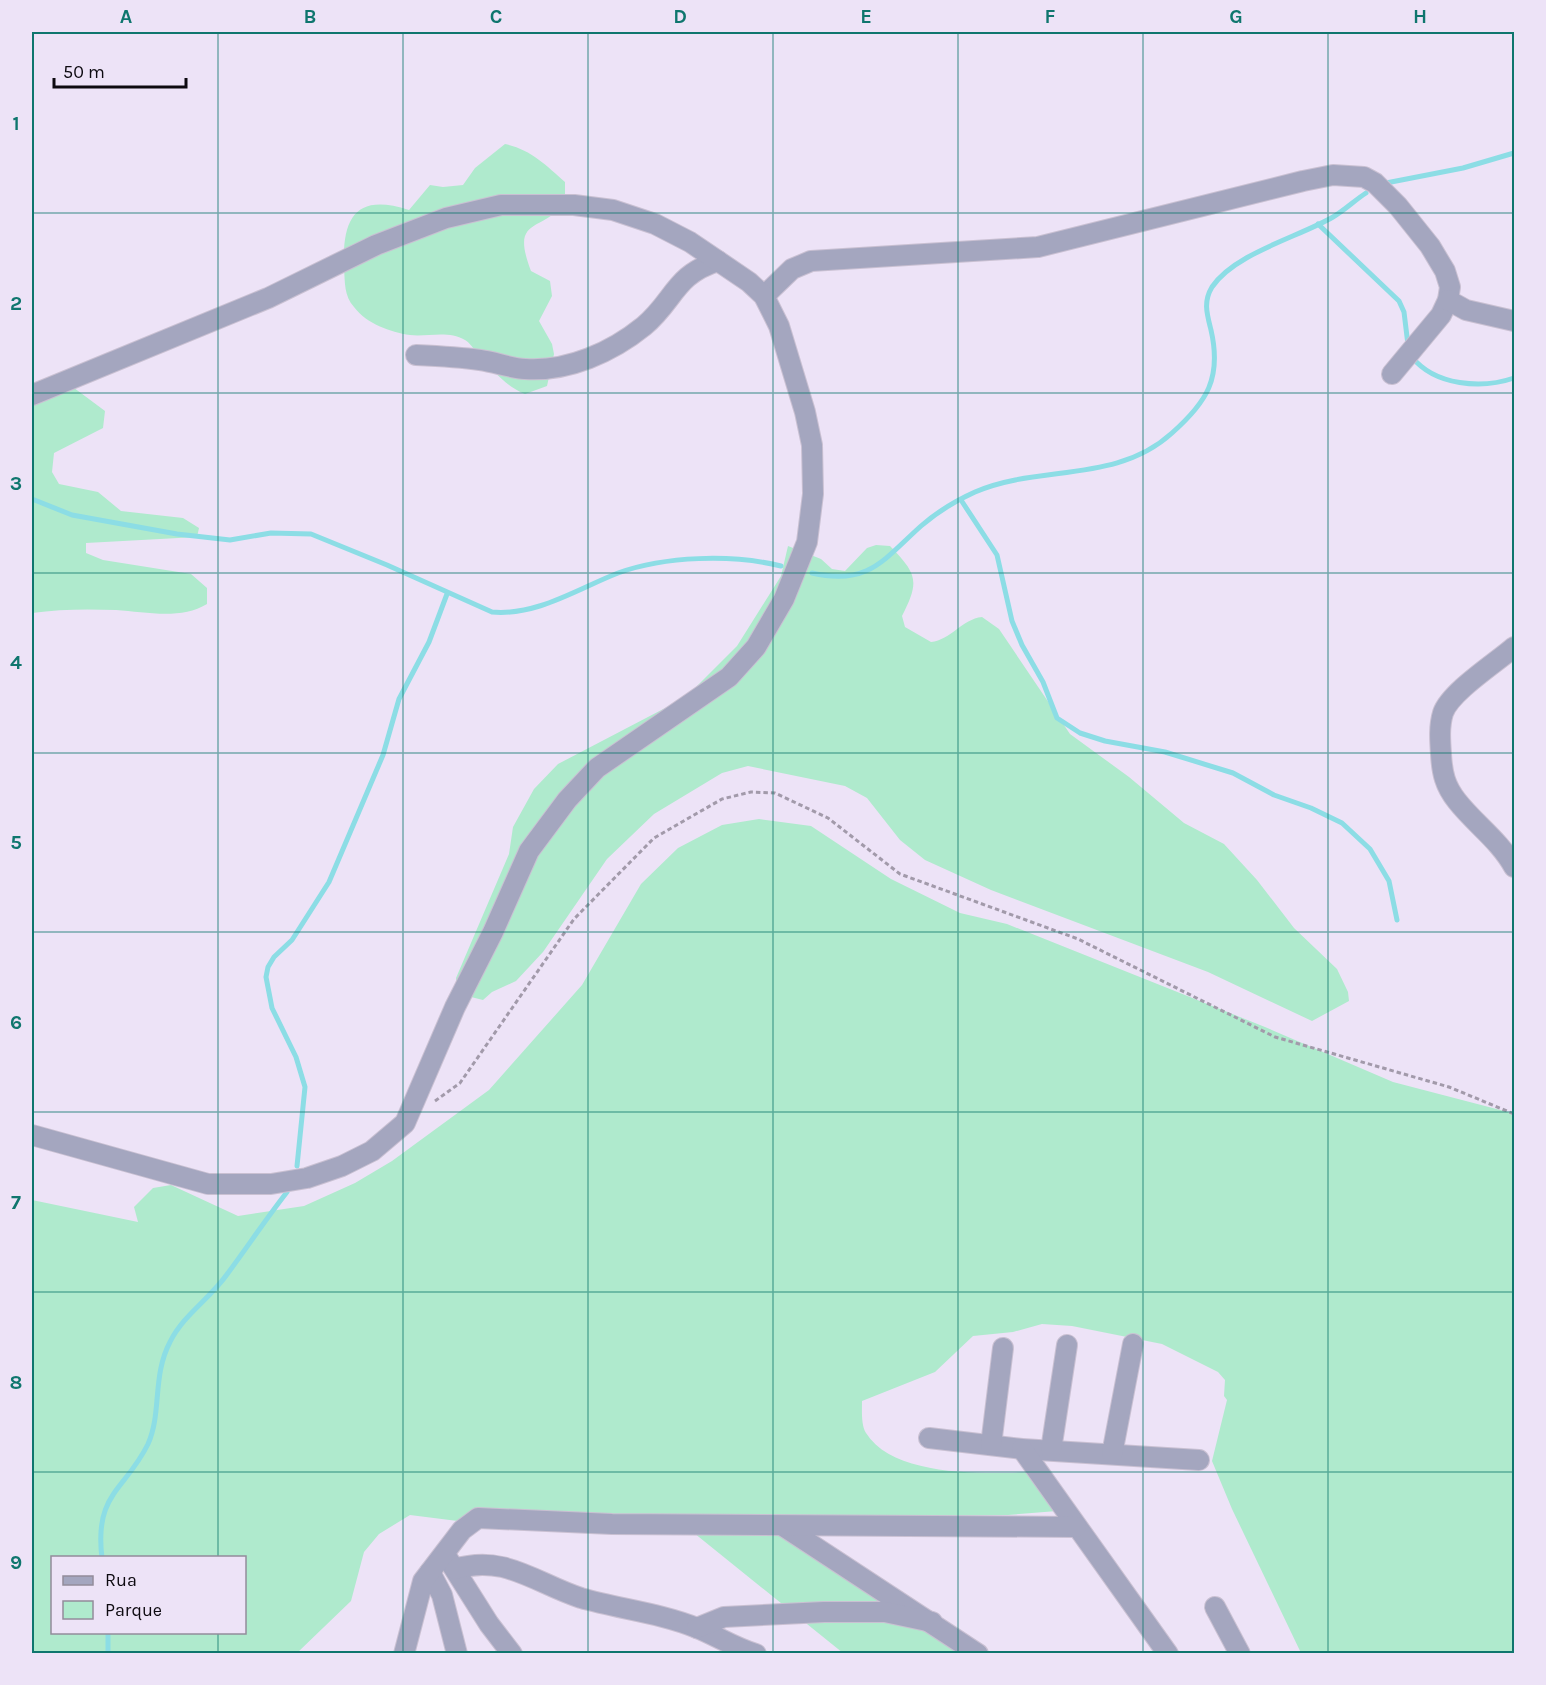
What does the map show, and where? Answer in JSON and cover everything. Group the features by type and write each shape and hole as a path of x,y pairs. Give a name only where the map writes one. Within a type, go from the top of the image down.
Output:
{"street":[{"path":"764,296 792,269 811,261 1038,246 1303,181 1351,175 1364,177 1376,183 1430,246 1445,271 1450,287 1448,300 1441,315 1392,374"},
{"path":"32,395 268,298 376,245 446,218 501,205 574,205 613,210 655,225 690,242 749,282 764,296 779,326 791,361 812,445 813,494 807,542 784,599 756,646 729,677 597,768 567,800 529,851 493,932 455,1007 405,1123 372,1151 342,1166 307,1178 250,1185 208,1184 32,1135"},
{"path":"416,355 481,360 526,369 566,365 595,356 621,342 658,314 678,284 689,273 717,261"},
{"path":"1448,300 1466,310 1515,321"},
{"path":"1515,647 1458,694 1444,710 1440,731 1442,770 1446,786 1471,818 1491,835 1515,867"},
{"path":"1112,1454 1133,1344"},
{"path":"1051,1450 1067,1345"},
{"path":"992,1445 1003,1348"},
{"path":"929,1438 1022,1449 1199,1460"},
{"path":"1022,1449 1168,1653"},
{"path":"404,1653 423,1581 462,1530 478,1518 612,1524 1076,1527"},
{"path":"783,1526 978,1653"},
{"path":"444,1552 489,1624 512,1653"},
{"path":"455,1569 475,1563 494,1564 581,1598 635,1609 697,1628 756,1653"},
{"path":"430,1572 442,1595 457,1653"},
{"path":"1215,1607 1240,1653"},
{"path":"697,1628 724,1617 824,1612 885,1612 932,1622"}],"path":[{"path":"432,1103 460,1083 574,919 654,838 722,799 751,792 775,793 828,818 900,874 1078,939 1275,1037 1449,1087 1515,1114"}],"green space":[{"path":"505,144 530,154 565,182 565,204 530,228 524,242 531,271 550,281 552,296 539,321 552,344 554,354 547,386 525,394 505,382 465,340 452,335 402,334 372,323 351,303 345,284 346,235 356,213 365,207 376,205 409,210 430,185 443,187 463,185 475,168"},
{"path":"58,376 105,411 103,428 54,453 52,472 59,484 98,492 121,511 183,518 199,528 197,537 86,543 86,553 103,560 191,574 207,588 207,604 197,609 175,613 95,609 32,613 32,386"},
{"path":"876,545 890,546 906,564 913,578 912,594 902,616 905,627 931,642 945,638 968,621 982,617 999,629 1070,734 1129,777 1184,823 1224,844 1257,880 1294,928 1337,969 1348,992 1349,1001 1312,1021 1208,972 991,890 925,860 900,840 867,798 845,786 748,766 722,773 654,814 607,859 543,952 516,981 492,992 483,1000 471,997 457,986 456,978 509,854 513,827 534,789 558,764 669,706 692,691 737,646 781,576 788,546 821,559 832,569 845,571 867,548"},
{"path":"759,819 811,826 891,879 960,913 1007,924 1265,1027 1393,1082 1508,1112 1514,1117 1514,1653 1301,1653 1232,1509 1212,1461 1227,1400 1224,1396 1225,1380 1218,1372 1162,1344 1072,1326 1042,1324 1013,1332 973,1336 935,1372 862,1401 862,1417 866,1433 879,1448 920,1466 969,1472 1036,1472 1057,1511 1008,1515 858,1517 773,1530 971,1653 843,1653 694,1533 529,1530 410,1515 379,1534 364,1552 351,1601 297,1653 32,1654 32,1200 138,1222 134,1207 153,1188 171,1185 238,1216 304,1206 355,1183 392,1161 489,1090 582,985 641,884 678,848 722,825"}],"waterway":[{"path":"1386,183 1463,168 1514,153"},
{"path":"812,573 832,576 862,573 885,559 933,516 975,492 1025,478 1102,467 1127,460 1150,449 1184,422 1209,388 1213,376 1214,347 1207,298 1212,287 1222,275 1251,255 1333,217 1366,193"},
{"path":"1318,224 1399,301 1404,312 1408,345"},
{"path":"1412,357 1433,374 1460,382 1488,383 1514,378"},
{"path":"32,499 72,515 177,534 230,540 271,533 311,534 492,612 509,612 541,606 618,573 656,563 720,558 781,566"},
{"path":"961,500 997,555 1012,621 1022,645 1043,682 1057,718 1080,733 1105,741 1165,752 1233,773 1274,795 1311,808 1342,823 1370,849 1389,881 1397,920"},
{"path":"297,1166 305,1087 296,1057 272,1008 266,977 268,967 274,957 292,940 329,882 383,755 399,699 429,642 447,594"},
{"path":"102,1556 101,1536 107,1506 148,1444 155,1420 161,1368 170,1342 182,1323 221,1282 287,1192"},
{"path":"108,1634 108,1654"}]}
